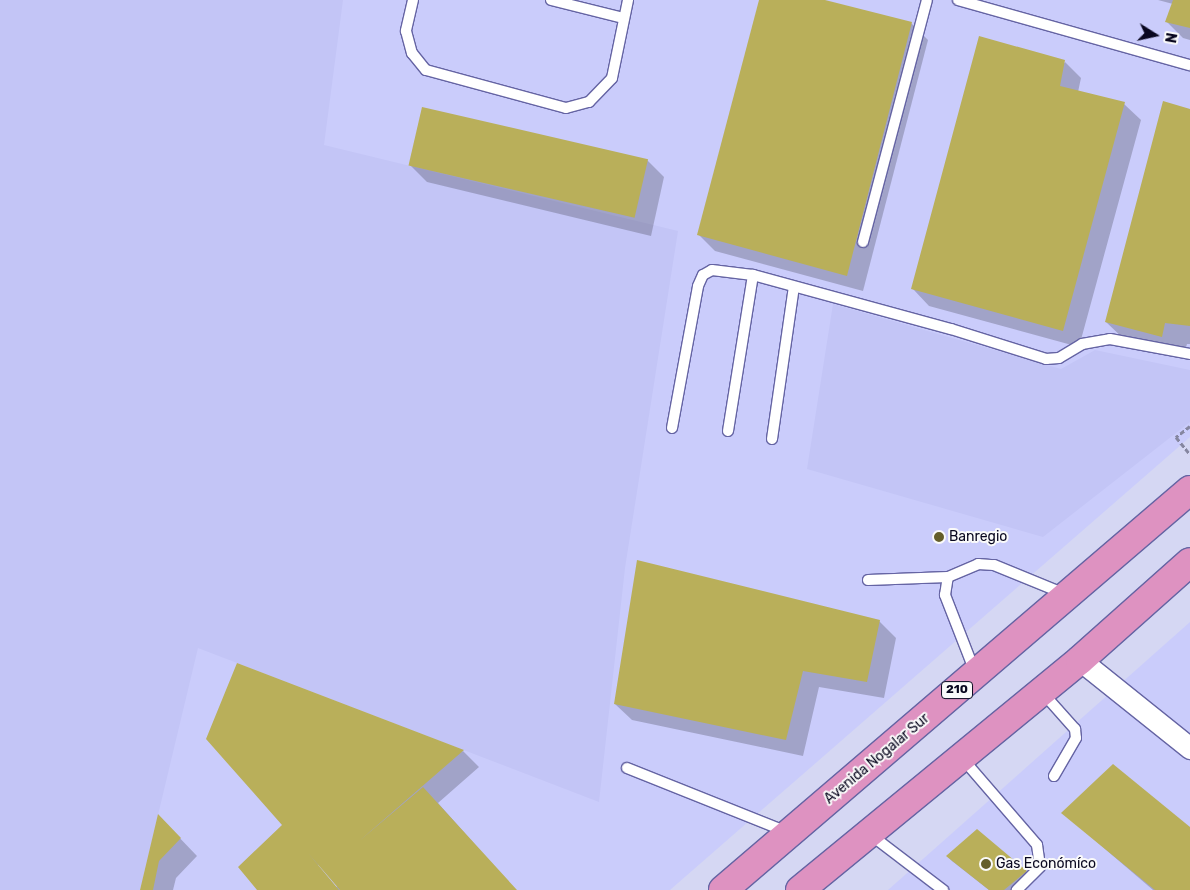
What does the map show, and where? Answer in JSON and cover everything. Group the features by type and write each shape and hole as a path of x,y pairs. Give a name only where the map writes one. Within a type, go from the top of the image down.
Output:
{"highway":[{"name":"Avenida Nogalar Sur","path":"723,890 1190,490"},
{"path":"800,890 1080,660 1190,562"}],"street":[{"path":"1080,660 1190,748"}],"lane":[{"path":"413,0 406,31 412,54 426,70 566,108 589,102 612,78 628,0"},
{"path":"551,0 623,18"},
{"path":"863,242 927,0"},
{"path":"958,0 1190,65"},
{"path":"672,428 698,286 703,275 712,270 752,275 1046,358 1059,358 1082,344 1110,339 1190,354"},
{"path":"728,432 752,275"},
{"path":"772,439 794,287"},
{"path":"868,580 948,577 978,564 994,565 1068,595"},
{"path":"948,577 945,595 976,674"},
{"path":"1041,692 1075,730 1076,738 1054,776"},
{"path":"962,757 1037,845 1040,867 1018,890"},
{"path":"626,768 790,833"},
{"path":"869,834 944,890"}],"path":[{"path":"1190,426 1176,437 1190,454"}],"shaded area":[{"path":"0,0 1190,0 1190,437 670,890 0,890"},
{"path":"0,0 343,0 324,145 678,231 625,568 599,802 198,648 140,890 0,890"},
{"path":"833,304 1061,369 1095,350 1190,370 1190,422 1043,537 807,469"},
{"path":"1190,622 1190,890 888,890"}],"building":[{"path":"759,0 825,0 912,22 847,276 697,235"},
{"path":"1173,0 1190,0 1190,28 1165,22"},
{"path":"979,36 1065,60 1060,86 1125,102 1063,331 911,289"},
{"path":"1163,101 1190,109 1190,326 1165,323 1162,337 1105,322"},
{"path":"422,107 648,159 635,218 409,165"},
{"path":"637,560 880,620 867,682 803,671 786,740 614,704"},
{"path":"237,663 464,750 358,842 423,787 517,890 340,890 308,853 339,890 257,890 238,867 282,825 206,739"},
{"path":"1113,764 1190,827 1190,890 1155,890 1061,813"},
{"path":"158,814 181,838 159,861 153,890 140,890"},
{"name":"Gas Económíco","path":"977,829 1027,871 1004,890 989,890 946,856"}],"place":[{"name":"Banregio","path":"939,537"},
{"name":"Gas Económíco","path":"986,864"}]}
